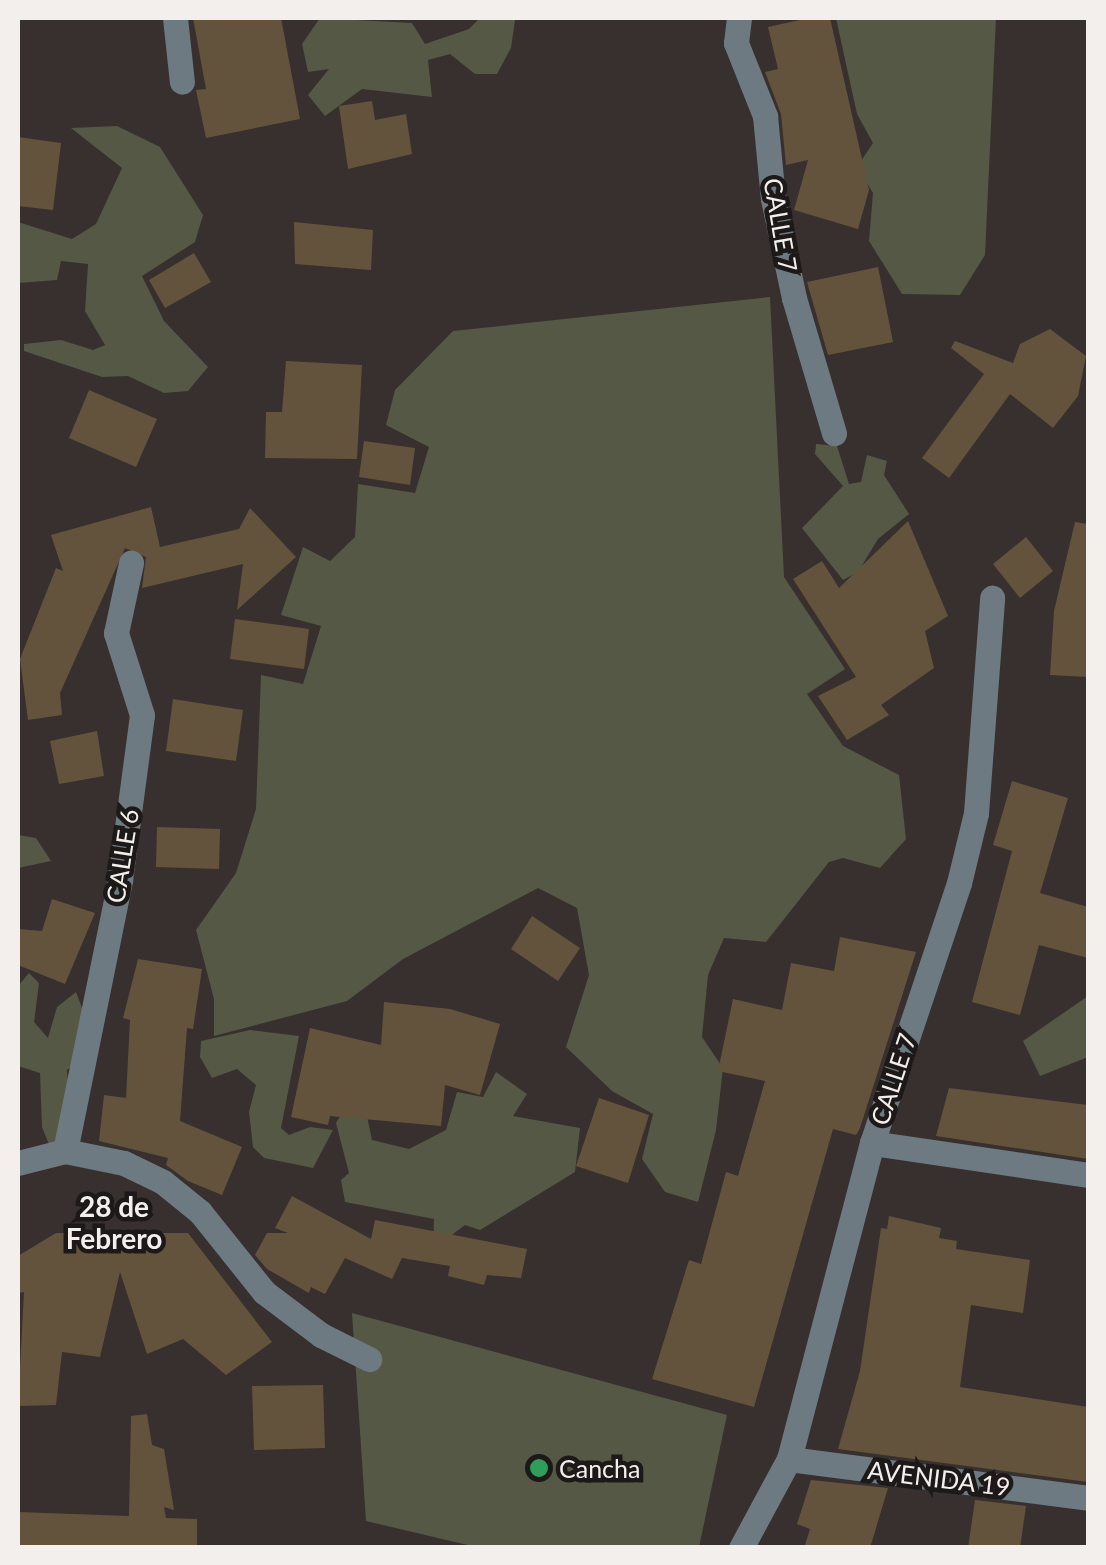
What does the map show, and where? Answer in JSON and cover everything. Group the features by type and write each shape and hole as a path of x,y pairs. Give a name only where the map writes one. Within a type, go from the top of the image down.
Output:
{"street":[{"path":"175,18 182,82"},
{"name":"CALLE 7","path":"739,18 736,42 765,116 773,199 794,298 834,434"},
{"name":"CALLE 6","path":"64,1152 120,880 142,714 116,633 130,563"},
{"name":"CALLE 7","path":"741,1548 789,1459 872,1144 976,813 992,598"},
{"path":"872,1144 1088,1175"},
{"path":"18,1163 64,1152 124,1163 162,1182 200,1212 264,1292 321,1335 369,1359"},
{"name":"AVENIDA 19","path":"789,1459 1088,1498"}],"green space":[{"path":"320,18 412,23 425,44 469,29 480,18 515,20 511,48 497,74 475,74 450,54 428,60 432,97 362,89 325,116 308,95 329,69 308,72 302,44"},
{"path":"836,18 996,18 985,255 960,295 902,294 869,241 873,193 857,167 873,143 857,114"},
{"path":"117,126 160,147 203,215 195,242 142,276 164,321 208,367 188,391 164,393 128,376 102,377 24,351 24,344 61,340 93,350 105,345 85,311 88,264 61,261 57,280 18,283 18,222 72,239 96,224 122,168 71,128"},
{"path":"770,297 784,577 845,669 807,694 843,746 899,775 906,839 880,868 843,858 829,862 766,942 724,938 708,975 702,1037 723,1068 716,1130 698,1202 665,1192 642,1159 653,1114 612,1091 566,1047 589,975 577,908 538,888 403,959 347,1001 214,1036 214,999 196,930 236,873 256,809 261,675 303,684 321,626 281,615 303,547 330,561 355,537 358,484 415,493 429,447 386,425 395,390 453,331"},
{"path":"816,444 837,446 849,484 861,482 867,455 887,461 884,475 909,514 878,539 858,572 843,580 802,528 843,486 815,454"},
{"path":"18,835 36,838 51,861 18,868"},
{"path":"29,973 39,983 34,1022 48,1038 57,1007 76,992 82,1008 86,1056 67,1070 71,1124 52,1152 42,1127 40,1073 18,1066 18,986"},
{"path":"1088,996 1088,1057 1040,1076 1023,1041"},
{"path":"250,1030 299,1036 281,1128 289,1135 310,1127 333,1130 313,1168 264,1158 253,1147 249,1112 256,1085 237,1069 212,1078 200,1057 201,1041"},
{"path":"496,1072 527,1094 513,1116 580,1128 575,1172 480,1230 465,1225 433,1249 434,1219 345,1202 341,1180 349,1173 336,1123 349,1101 365,1107 372,1140 409,1149 446,1130 457,1092 483,1097"},
{"name":"Cancha","path":"352,1313 727,1415 699,1547 476,1547 366,1521"}],"building":[{"path":"193,18 281,18 300,119 206,138 196,90 206,89"},
{"path":"809,18 830,18 869,190 858,229 794,210 808,160 786,165 781,114 765,72 778,69 768,27"},
{"path":"372,101 375,120 406,114 412,154 348,169 339,106"},
{"path":"18,137 61,143 53,210 18,206"},
{"path":"294,222 373,230 371,270 295,264"},
{"path":"194,253 211,282 165,308 149,280"},
{"path":"878,267 893,342 828,355 807,282"},
{"path":"1050,329 1086,356 1078,396 1053,428 1010,394 949,478 922,458 984,374 951,348 955,341 1013,363 1020,344"},
{"path":"286,361 362,365 357,459 265,458 266,412 282,412"},
{"path":"89,390 157,419 136,467 69,438"},
{"path":"364,441 415,448 410,485 359,477"},
{"path":"151,507 160,547 239,529 250,508 296,557 237,610 243,564 142,588 146,557 125,548 60,693 62,715 28,720 20,659 56,568 63,571 51,535"},
{"path":"908,521 948,616 925,631 934,668 881,705 889,715 847,740 818,696 856,677 793,579 822,561 839,588"},
{"path":"1075,522 1088,524 1088,677 1050,675 1054,611"},
{"path":"1026,537 1053,571 1020,598 993,564"},
{"path":"235,619 309,629 304,669 230,659"},
{"path":"173,699 243,710 236,761 166,751"},
{"path":"97,731 104,776 59,784 50,741"},
{"path":"1012,781 1068,798 1040,893 1088,907 1088,958 1039,945 1020,1015 972,1002 1012,851 993,845"},
{"path":"157,827 220,829 219,869 156,867"},
{"path":"52,899 95,913 65,984 18,965 18,929 42,931"},
{"path":"532,916 580,948 558,981 511,949"},
{"path":"840,937 916,952 860,1128 856,1135 833,1129 754,1407 652,1379 689,1260 701,1264 726,1172 738,1176 765,1081 718,1071 733,999 782,1010 791,963 834,971"},
{"path":"138,959 202,969 193,1029 187,1028 180,1121 242,1147 222,1195 188,1181 166,1165 168,1158 99,1141 104,1095 126,1098 130,1020 123,1018"},
{"path":"384,1002 450,1009 500,1024 480,1095 445,1085 441,1126 330,1116 328,1125 291,1117 310,1028 381,1045"},
{"path":"949,1088 1088,1105 1088,1159 936,1136"},
{"path":"599,1098 649,1115 628,1183 576,1166"},
{"path":"292,1196 371,1239 375,1220 527,1249 521,1278 487,1275 484,1285 448,1276 450,1266 402,1258 392,1279 345,1258 325,1294 311,1287 309,1293 267,1269 255,1255 267,1233 288,1233 275,1228"},
{"path":"889,1216 941,1228 939,1238 957,1241 956,1249 1030,1260 1023,1313 971,1305 960,1387 1088,1407 1088,1482 838,1449 860,1371 881,1228 887,1229"},
{"path":"56,1233 188,1233 272,1342 226,1375 183,1339 147,1354 120,1272 100,1357 62,1352 56,1405 18,1406 24,1292 18,1293 18,1256"},
{"path":"323,1385 325,1448 254,1450 252,1386"},
{"path":"147,1414 152,1445 164,1449 174,1510 164,1507 166,1518 197,1519 197,1548 18,1548 18,1512 129,1516 131,1416"},
{"path":"811,1480 888,1488 870,1548 804,1548 810,1529 797,1524"},
{"path":"975,1500 1026,1506 1020,1548 968,1548"}],"place":[{"name":"Cancha","path":"539,1468"}],"district":[{"name":"28 de Febrero","path":"114,1222"}]}
